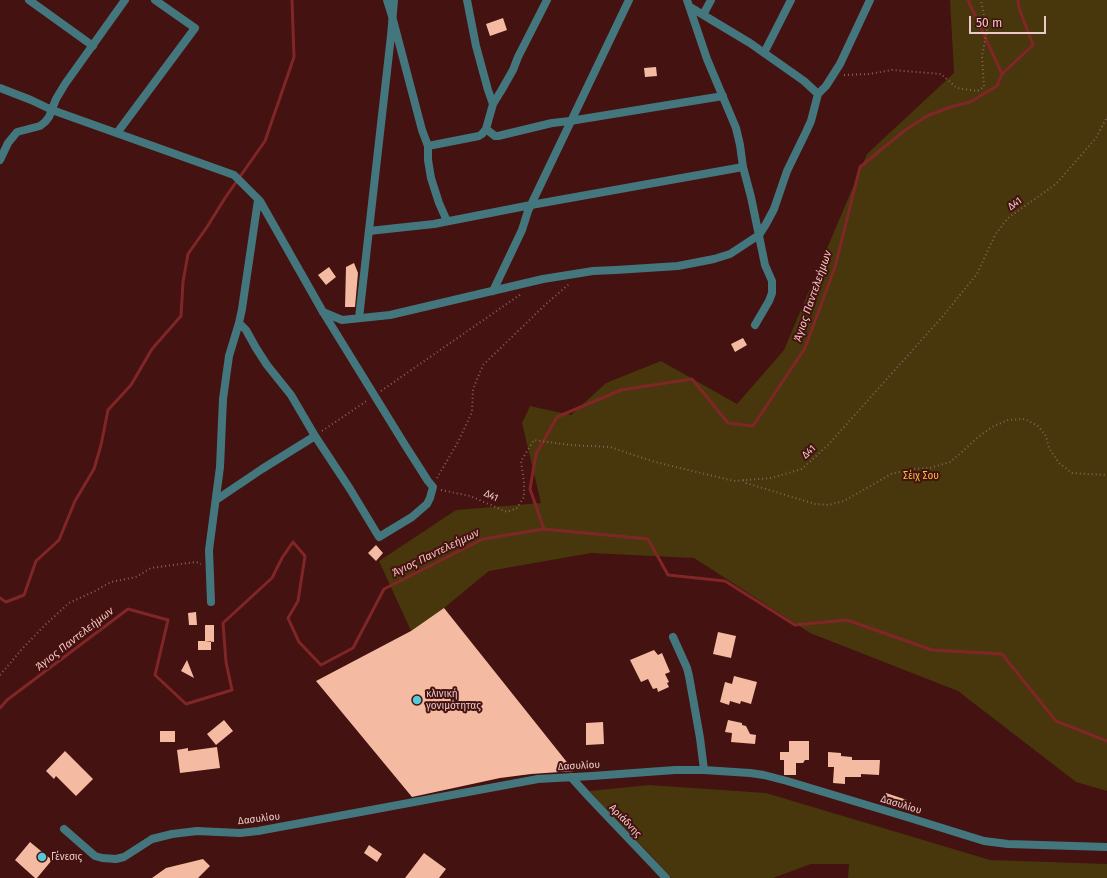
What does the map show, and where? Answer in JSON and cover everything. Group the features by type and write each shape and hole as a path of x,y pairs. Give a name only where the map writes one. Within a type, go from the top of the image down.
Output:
{"street":[{"path":"29,0 92,46"},
{"path":"0,160 8,143 17,132 40,126 45,122 65,84 125,0"},
{"path":"117,133 195,28 155,0"},
{"path":"387,0 422,130 428,146 428,160 431,178 439,203 447,221"},
{"path":"359,318 394,0"},
{"path":"428,146 479,136 486,129 493,104 513,70 547,0"},
{"path":"493,291 570,121 629,0"},
{"path":"703,15 710,0"},
{"path":"764,53 791,0"},
{"path":"322,312 342,320 390,315 543,279 582,272 678,266 714,259 730,254 759,235 766,224 774,209 787,171 811,121 818,94 833,76 840,64 870,0"},
{"path":"468,1 469,15 476,46 493,104"},
{"path":"688,4 764,53 804,81 818,94"},
{"path":"688,4 704,53 739,137 743,167 752,196 765,265 771,276 773,286 769,301 755,325"},
{"path":"0,88 52,110 234,175 258,200 322,312 433,487 427,504 421,510 379,537 291,395 267,365 246,330 239,323"},
{"path":"486,129 495,136 498,136 552,123 723,96"},
{"path":"369,231 447,221 743,167"},
{"path":"211,602 209,550 220,467 223,399 229,356 239,323 249,268 258,200"},
{"path":"216,500 315,436"},
{"path":"672,637 687,668 689,676 704,770"},
{"name":"Δασυλίου","path":"64,829 95,856 100,858 116,859 124,856 152,839 172,834 197,831 240,833 258,831 538,779 675,770 704,770 757,774 787,781 984,841 1008,844 1107,847"},
{"name":"Αριάδνης","path":"571,777 666,878"}],"path":[{"path":"833,76 869,74 892,70 940,74 957,88 977,91 984,87 982,56 987,31 981,0"},
{"name":"Δ41","path":"433,487 470,496 507,512 517,508 524,497 524,482 521,461 534,440 570,445 610,447 655,462 734,481 771,478 802,469 828,445 943,316 977,274 995,235 1008,218 1056,184 1096,138 1107,117"},
{"path":"433,487 458,442 472,412 473,389 483,365 546,304 582,272"},
{"path":"315,436 523,292"},
{"path":"743,480 746,483 815,504 829,505 844,501 891,474 930,468 950,462 962,453 976,438 992,427 1008,420 1025,419 1038,426 1046,436 1049,448 1059,463 1072,473 1107,475"},
{"path":"1,673 45,625 70,603 95,592 111,582 136,577 151,568 196,562 209,567"}],"green space":[{"name":"Σέιχ Σου","path":"950,0 1107,0 1107,791 1076,782 958,691 810,633 694,558 591,553 489,571 444,608 411,631 379,561 456,510 541,503 522,423 530,406 571,415 606,383 661,361 737,404 784,350 867,154 954,73"},
{"path":"649,785 766,793 990,860 1107,864 1107,878 848,878 849,864 811,864 773,878 671,878 646,850 601,806 589,791"}],"building":[{"path":"503,18 507,30 490,36 486,24"},
{"path":"656,67 657,76 645,77 644,68"},
{"path":"354,263 358,273 355,307 345,307 346,267"},
{"path":"329,267 336,277 326,285 318,275"},
{"path":"743,338 747,345 735,352 731,344"},
{"path":"376,545 383,553 376,561 368,553"},
{"path":"444,608 574,771 500,778 412,797 316,681 411,631"},
{"path":"196,612 197,625 189,625 188,613"},
{"path":"205,625 214,625 214,642 205,641"},
{"path":"718,632 736,636 731,658 713,654"},
{"path":"198,641 211,641 211,650 198,650"},
{"path":"654,650 658,655 662,653 670,672 665,674 669,682 667,683 669,687 658,692 657,688 653,689 648,679 641,682 630,660"},
{"path":"187,660 194,678 181,671"},
{"path":"734,676 757,682 751,704 741,701 740,704 730,701 729,705 720,702 725,682 732,684"},
{"path":"224,720 233,731 216,745 207,734"},
{"path":"728,720 742,723 742,725 746,726 750,734 756,735 755,744 731,742 732,733 725,732"},
{"path":"603,722 604,744 586,745 586,723"},
{"path":"160,731 175,731 175,742 160,742"},
{"path":"789,741 809,741 809,760 805,760 803,763 796,763 796,775 784,775 784,760 780,760 780,752 789,752"},
{"path":"217,747 220,768 180,773 177,750 188,748 188,751"},
{"path":"65,751 93,779 76,796 56,776 54,779 46,771"},
{"path":"828,752 841,753 841,756 852,757 852,760 880,760 879,775 861,774 861,777 845,777 845,784 833,783 834,767 828,767"},
{"path":"886,793 907,800 903,810 883,803"},
{"path":"30,842 52,860 37,878 35,878 15,860"},
{"path":"369,845 382,854 377,862 364,853"},
{"path":"424,853 446,869 439,878 405,878"},
{"path":"203,859 210,866 198,878 152,878 166,868"}],"waterway":[{"path":"0,598 6,602 24,595 36,561 59,540 75,501 94,469 101,445 108,410 131,385 152,349 181,316 183,282 188,254 265,141 294,57 292,0"},
{"path":"968,0 1002,74"},
{"name":"Άγιος Παντελεήμων","path":"0,708 7,700 128,609 168,620 155,675 186,704 232,690 226,662 223,623 272,578 282,558 293,542 305,556 298,601 288,618 299,642 321,665 353,648 384,589 483,539 544,529 530,489 536,454 557,417 621,390 692,379 728,423 753,426 805,348 835,267 860,167 904,131 927,116 950,107 970,102 997,86 1002,74 1033,45 1019,8 1018,0"},
{"path":"544,529 648,539 668,575 725,581 795,625 847,620 932,650 1002,654 1056,721 1107,741"}],"place":[{"name":"κλινική γονιμότητας","path":"417,700"},
{"name":"Γένεσις","path":"42,857"}]}
